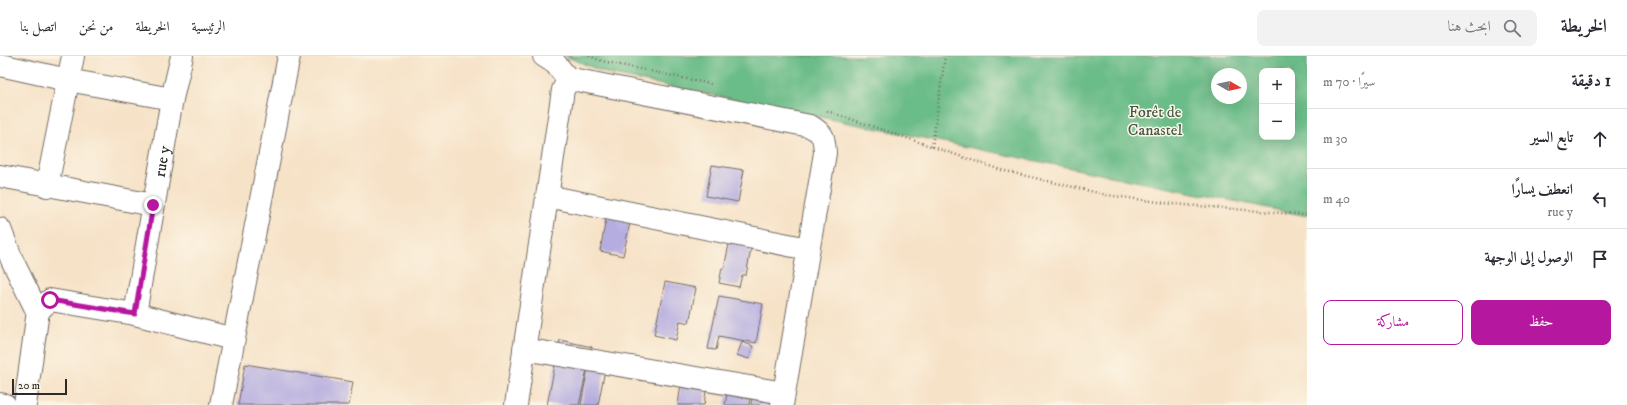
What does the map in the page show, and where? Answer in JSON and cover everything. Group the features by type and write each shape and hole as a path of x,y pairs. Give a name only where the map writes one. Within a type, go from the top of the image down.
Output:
{"street":[{"path":"47,186 73,56"},
{"name":"rue y","path":"135,314 172,99 182,56"},
{"path":"220,405 289,56"},
{"path":"544,56 555,63 570,81"},
{"path":"0,65 68,80 172,99"},
{"path":"516,405 524,349 563,90 566,84 570,81 577,80 810,126 820,132 824,139 825,153 783,399 524,349"},
{"path":"0,176 153,205"},
{"path":"547,196 808,249"},
{"path":"0,229 12,260 38,313"},
{"path":"25,405 38,313 44,304 50,300 135,314 232,339"},
{"path":"0,404 5,405"}],"path":[{"path":"589,56 602,61 712,84"},
{"path":"932,148 945,56"},
{"path":"824,110 932,148 1001,170 1107,195 1173,204 1307,215"}],"green space":[{"name":"Forêt de Canastel","path":"565,56 1307,56 1307,216 608,74"}],"building":[{"path":"712,165 744,170 738,202 706,196"},
{"path":"608,208 632,213 623,256 600,251"},
{"path":"731,235 753,239 746,275 742,275 739,287 719,283 722,268 724,268"},
{"path":"665,282 696,288 689,323 680,321 676,340 654,335"},
{"path":"719,296 763,304 756,343 719,336 716,350 708,349"},
{"path":"560,340 592,347 579,405 547,405"},
{"path":"742,342 753,346 749,359 737,355"},
{"path":"590,357 607,360 598,405 581,405"},
{"path":"245,364 353,382 349,405 238,405"},
{"path":"709,371 704,405 678,405 682,376"},
{"path":"730,377 753,381 749,405 725,405"},
{"path":"752,399 781,404 781,405 751,405"}],"route":[{"path":"50,300 135,314 153,205"}]}
